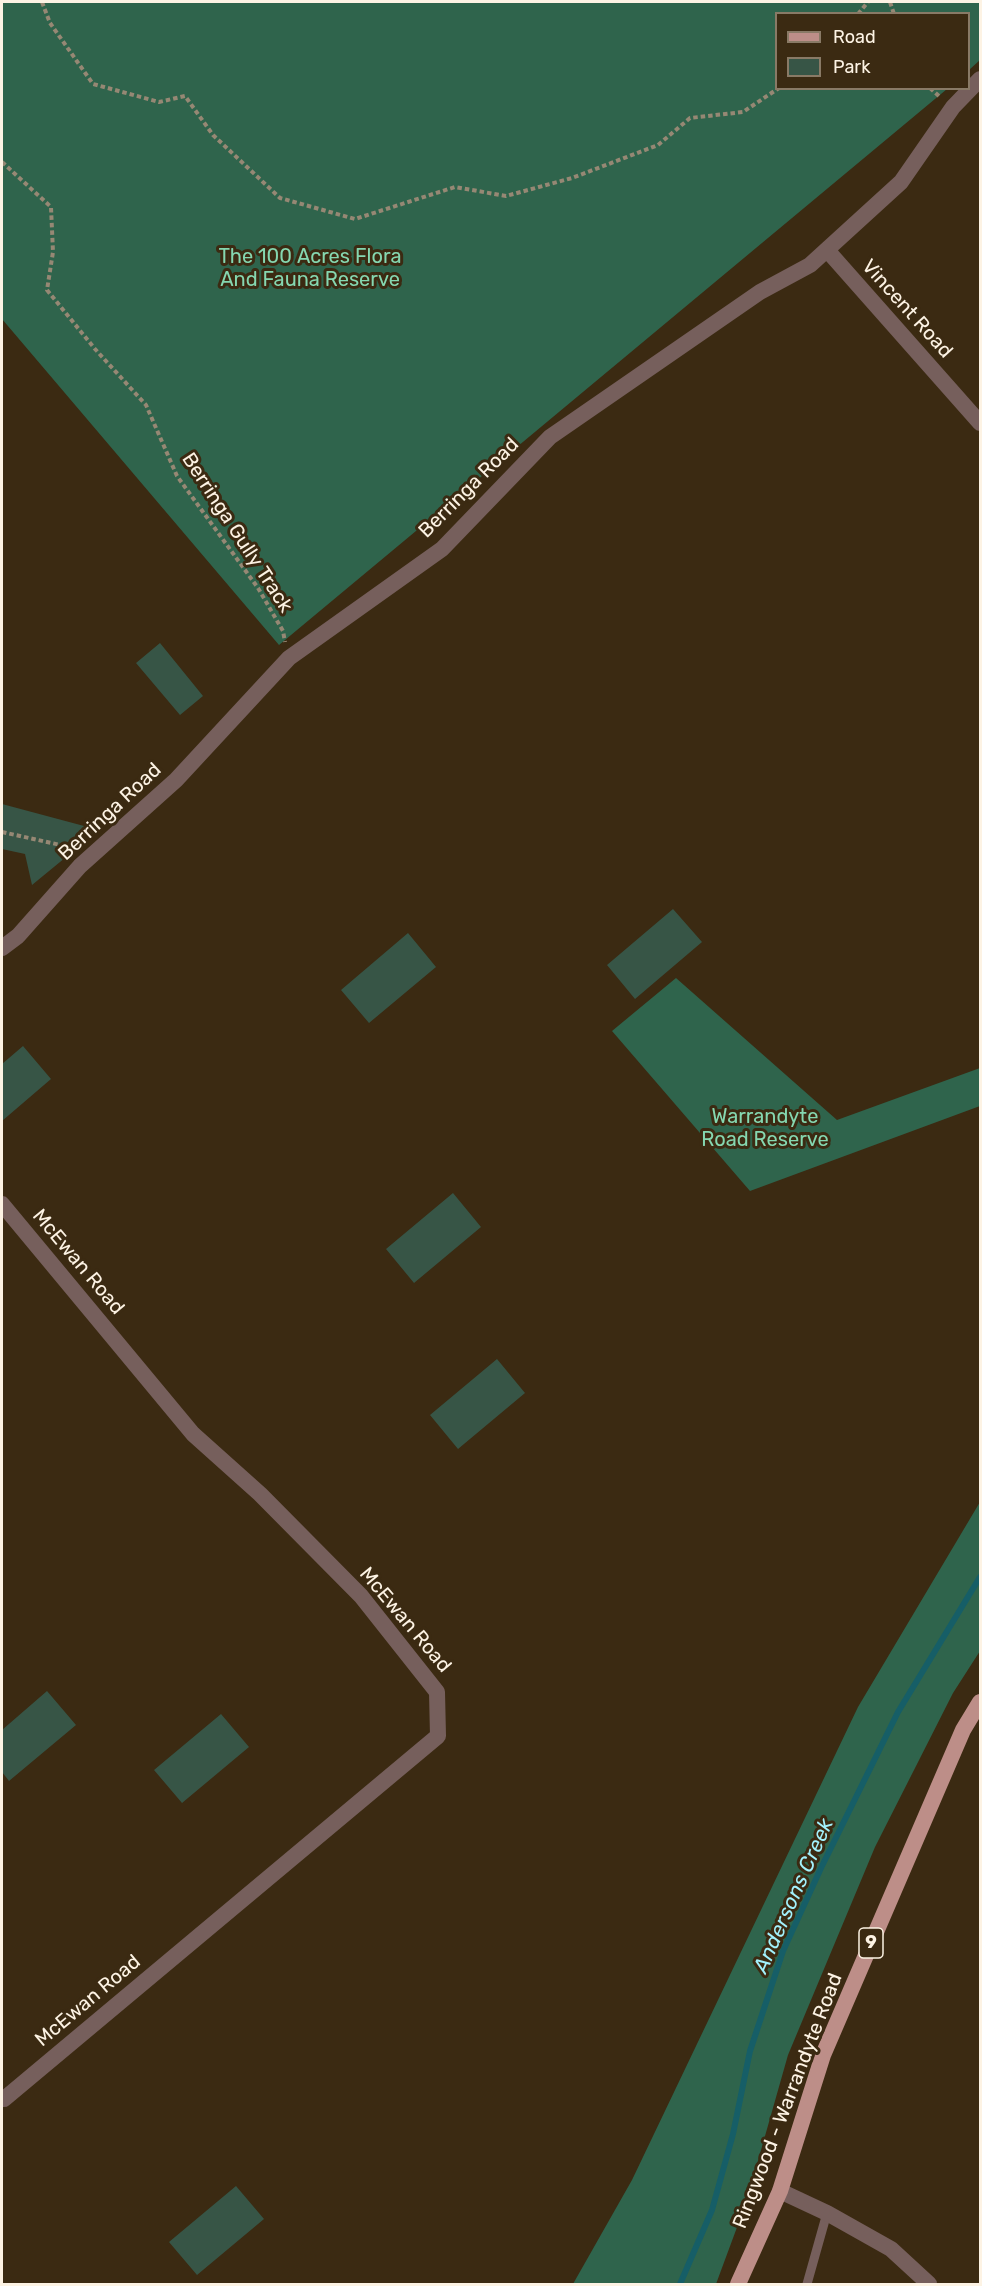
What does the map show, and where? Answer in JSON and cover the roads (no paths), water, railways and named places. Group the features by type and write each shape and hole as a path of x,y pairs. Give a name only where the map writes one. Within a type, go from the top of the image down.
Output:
{"main road":[{"name":"Ringwood - Warrandyte Road","path":"738,2284 780,2191 823,2055 963,1730 981,1702"}],"street":[{"name":"Berringa Road","path":"2,948 18,936 95,853 176,780 289,658 442,549 550,437 760,292 810,265 901,182 953,108 981,80"},
{"name":"Vincent Road","path":"826,249 981,423"},
{"name":"McEwan Road","path":"2,1204 193,1434 260,1494 361,1596 437,1692 438,1736 3,2099"},
{"path":"780,2191 827,2213 891,2249 929,2284"}],"lane":[{"path":"807,2284 827,2213"}],"waterway":[{"name":"Andersons Creek","path":"680,2284 712,2210 733,2134 750,2051 783,1951 898,1712 980,1577"}],"park label":[{"name":"The 100 Acres Flora And Fauna Reserve","path":"310,268"},
{"name":"Warrandyte Road Reserve","path":"765,1128"}]}
